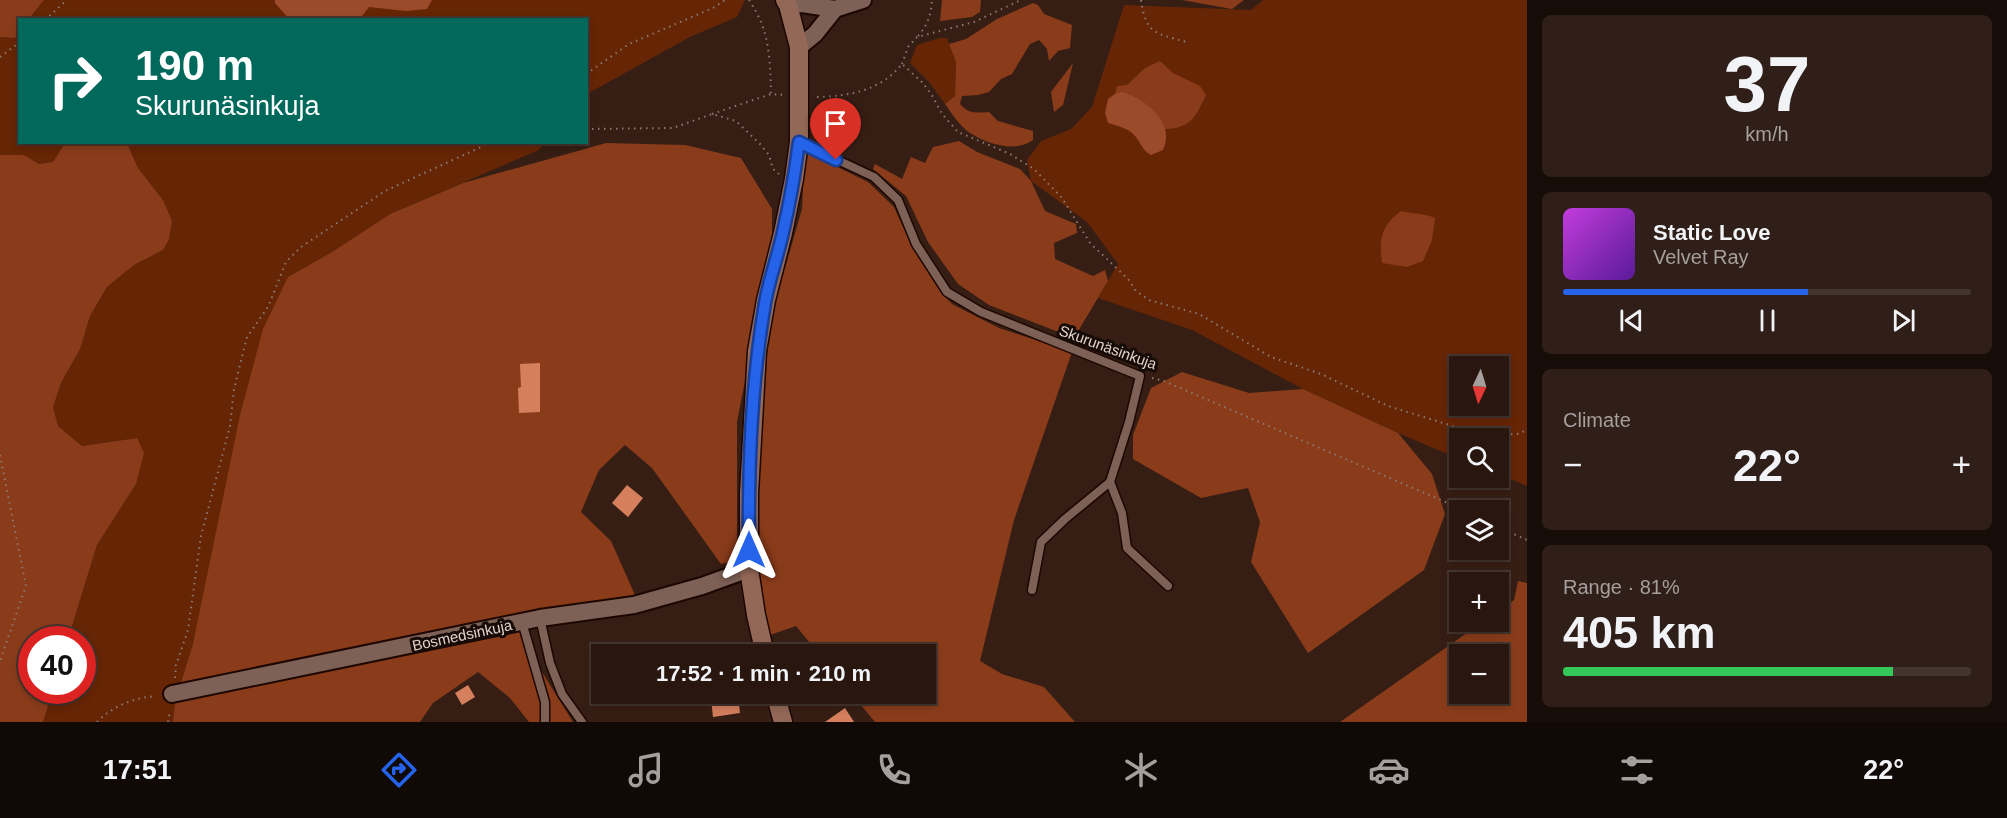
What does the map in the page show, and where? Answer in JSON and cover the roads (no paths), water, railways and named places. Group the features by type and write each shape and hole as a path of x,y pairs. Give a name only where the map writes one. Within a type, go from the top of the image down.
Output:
{"street":[{"path":"763,644 749,569 748,493 757,351 766,300 794,179 799,142 799,47 787,3 835,9 863,0"},
{"path":"799,47 815,34 835,9"},
{"name":"Bosmedsinkuja","path":"172,694 540,618 634,605 702,586 749,569"},
{"path":"778,704 783,722"}],"lane":[{"name":"Skurunäsinkuja","path":"799,142 874,177 898,200 916,244 947,292 981,312 1140,376 1129,422 1110,482"},
{"path":"1032,591 1041,542 1110,482 1122,513 1127,549 1167,586"},
{"path":"540,618 550,663 562,694 582,722"},
{"path":"522,622 545,702 545,722"}]}
